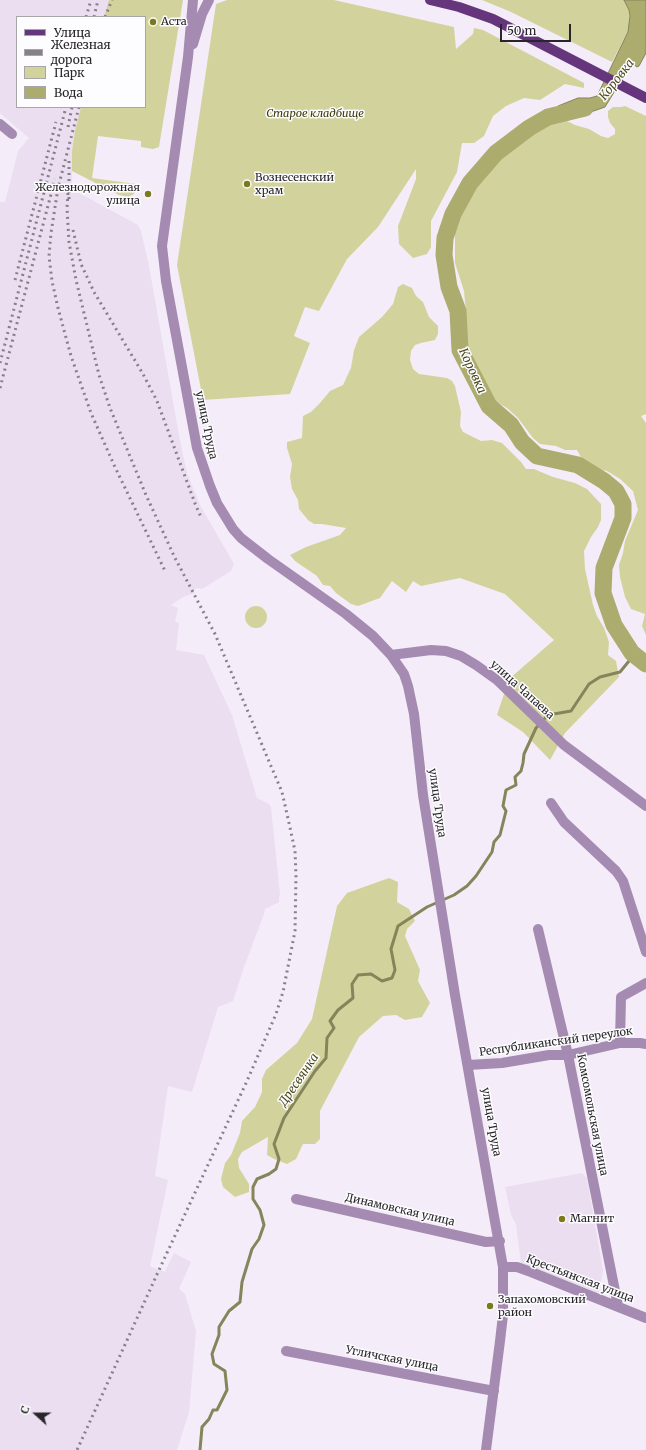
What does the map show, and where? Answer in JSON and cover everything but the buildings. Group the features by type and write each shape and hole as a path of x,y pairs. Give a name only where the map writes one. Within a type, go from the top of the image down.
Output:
{"main road":[{"path":"430,0 459,7 493,19 646,98"}],"street":[{"path":"188,57 193,0"},
{"path":"188,57 202,14 209,0"},
{"name":"улица Труда","path":"188,57 162,246 166,280 197,448 210,486 233,529 241,538 373,636 391,655 404,674 412,699 423,795 455,995 500,1242 503,1267 503,1315 486,1450"},
{"path":"0,124 12,134"},
{"name":"улица Чапаева","path":"391,655 431,650 446,651 466,659 497,680 564,745 646,806"},
{"path":"551,803 564,822 616,871 623,881 646,952"},
{"name":"Комсомольская улица","path":"538,929 568,1055 618,1306"},
{"path":"620,1043 621,998 646,983"},
{"name":"Республиканский переулок","path":"468,1065 502,1063 549,1055 568,1055 620,1043 646,1044"},
{"name":"Динамовская улица","path":"296,1199 486,1242 500,1242"},
{"name":"Крестьянская улица","path":"503,1267 517,1267 646,1318"},
{"name":"Угличская улица","path":"286,1351 494,1391"}],"shaded area":[{"path":"0,0 109,0 104,16 16,16 16,108 81,108 72,151 72,193 79,193 138,225 141,231 149,266 187,473 200,505 234,564 231,571 202,589 197,588 193,590 195,593 183,597 171,605 178,608 175,622 179,623 176,650 204,655 232,715 257,798 269,804 271,807 280,895 279,902 265,909 233,1001 218,1007 192,1092 168,1086 155,1176 168,1180 150,1266 165,1272 174,1253 191,1262 179,1289 185,1294 196,1331 189,1412 177,1450 0,1450 0,202 5,202 18,151 29,138 0,113"},
{"path":"582,1173 587,1178 603,1271 599,1293 521,1263 516,1224 511,1215 505,1187"}],"green space":[{"path":"109,0 183,0 159,147 153,149 141,147 141,141 98,136 92,178 136,184 134,194 128,197 119,195 72,171 72,151 81,108 146,108 146,16 104,16"},
{"name":"Старое кладбище","path":"227,0 334,0 454,27 456,49 473,34 474,28 483,30 584,83 584,88 565,84 540,100 524,98 506,106 493,116 484,136 474,143 462,143 457,172 431,221 431,247 427,254 413,258 399,244 398,226 416,179 416,169 378,227 347,259 319,311 305,307 294,336 310,343 290,394 203,400 177,265 216,4"},
{"path":"482,0 624,0 629,10 630,23 628,32 612,62 511,12"},
{"path":"625,106 646,116 646,414 641,416 646,423 646,635 642,626 645,614 631,609 625,597 620,577 619,565 625,541 638,510 633,491 620,479 607,471 598,469 582,459 577,450 565,450 556,446 540,444 533,438 518,418 507,408 495,401 466,342 464,320 466,311 464,291 455,263 455,228 471,193 506,151 541,125 563,119 608,138 615,134 615,129 610,123 608,111 613,107"},
{"path":"403,284 412,288 416,296 423,302 429,317 438,326 438,334 435,340 415,345 411,351 410,360 413,369 419,374 447,378 452,381 455,386 461,412 460,426 463,432 481,441 492,440 502,443 526,469 534,469 553,477 575,483 587,489 601,504 601,520 584,551 585,569 593,605 609,642 608,655 616,661 619,677 565,733 550,760 523,732 497,715 509,679 554,640 505,594 460,578 421,586 413,581 406,592 392,581 380,598 358,606 351,604 336,593 330,586 323,585 317,576 295,561 290,555 306,547 340,535 346,528 314,524 308,520 299,509 298,500 292,489 290,477 292,464 287,448 287,442 302,438 303,416 311,412 330,391 343,385 351,368 354,350 359,337 382,317 393,304 398,287"},
{"path":"256,606 264,609 267,617 264,625 256,628 248,625 245,617 248,609"},
{"path":"389,878 398,882 397,902 409,909 415,921 407,929 405,936 420,970 418,981 430,1003 422,1017 405,1020 396,1015 383,1016 359,1037 320,1111 320,1139 315,1144 303,1144 296,1159 287,1164 267,1155 268,1137 242,1152 238,1159 239,1168 249,1184 249,1192 235,1197 223,1187 221,1179 225,1163 231,1155 240,1133 242,1121 255,1107 262,1092 262,1079 266,1070 297,1043 312,1019 337,906 347,893"}],"water":[{"path":"624,0 646,0 646,53 639,66 637,67 634,65 629,68 605,107 568,120 558,106 578,98 590,98 597,96 628,32 630,16"}],"waterway":[{"name":"Коровка","path":"585,108 548,117 529,128 496,153 470,183 453,214 445,238 444,255 449,287 458,311 460,350 489,406 511,425 522,442 537,456 578,465 604,481 616,491 623,504 623,518 604,568 603,593 614,625 632,653 646,664"},
{"name":"Дресвянка","path":"200,1450 202,1427 209,1419 213,1410 217,1410 227,1390 225,1371 214,1364 212,1354 219,1335 219,1327 229,1311 240,1302 242,1282 252,1249 259,1239 264,1225 260,1210 253,1199 253,1187 257,1179 276,1169 279,1159 274,1144 284,1118 315,1071 326,1058 327,1038 334,1028 330,1021 338,1010 353,998 352,984 358,975 371,974 382,981 392,978 395,970 391,949 398,926 427,907 454,895 467,886 476,876 492,852 494,842 500,835 506,811 503,806 506,790 516,785 515,777 521,771 524,754 536,728 548,715 571,711 589,684 600,677 620,672 629,661 632,653"}],"railway":[{"path":"86,16 91,0"},
{"path":"94,16 98,0"},
{"path":"105,16 112,0"},
{"path":"0,363 66,108"},
{"path":"68,127 72,108"},
{"path":"79,108 58,188 51,233 49,256 52,281 71,356 91,413 114,465 166,573"},
{"path":"15,280 56,122"},
{"path":"69,161 69,199"},
{"path":"0,388 55,179"},
{"path":"68,193 67,208 69,242 76,280 99,375 110,408 146,495 175,558 215,634 282,792 295,851 296,875 295,931 283,992 276,1014 247,1081 77,1450"},
{"path":"73,230 81,264 94,292 143,374 157,401 201,517"}],"place":[{"name":"Аста","path":"153,22"},
{"name":"Вознесенский храм","path":"247,184"},
{"name":"Железнодорожная улица","path":"148,194"},
{"name":"Магнит","path":"562,1219"},
{"name":"Запахомовский район","path":"490,1306"}]}
